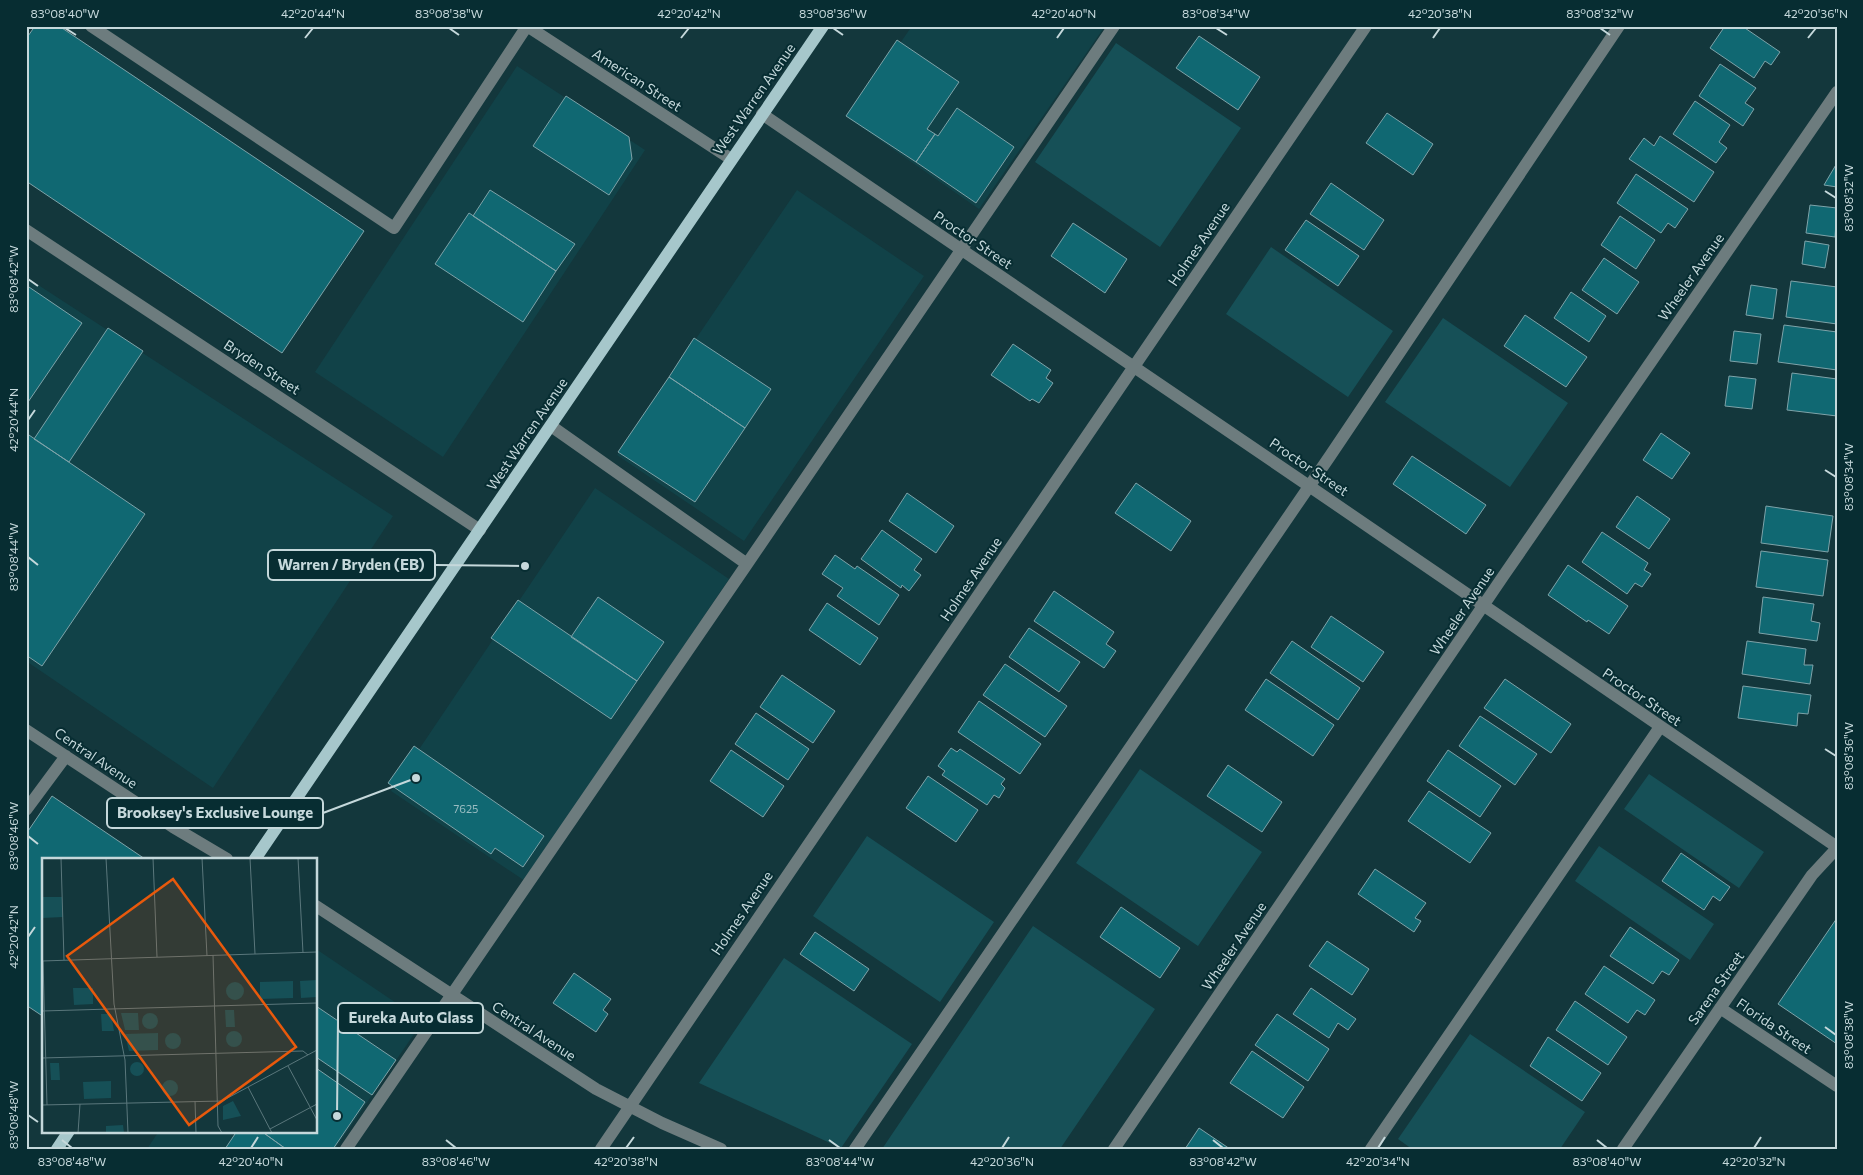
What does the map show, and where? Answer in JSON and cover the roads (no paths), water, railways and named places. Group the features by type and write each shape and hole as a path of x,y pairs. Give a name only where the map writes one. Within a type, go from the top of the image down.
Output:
{"main road":[{"name":"West Warren Avenue","path":"256,858 823,26"},
{"path":"57,1149 68,1132"}],"street":[{"path":"91,26 394,228 527,26"},
{"name":"American Street","path":"527,26 731,159"},
{"path":"346,1149 748,564 1114,26"},
{"name":"Holmes Avenue","path":"601,1149 1366,26"},
{"path":"856,1149 1309,486 1619,26"},
{"name":"Wheeler Avenue","path":"1114,1149 1483,606 1837,92"},
{"name":"Proctor Street","path":"762,114 1837,848"},
{"name":"Bryden Street","path":"26,230 480,530"},
{"path":"552,426 748,564"},
{"path":"1371,1149 1660,727"},
{"name":"Central Avenue","path":"26,730 173,828 224,858"},
{"path":"26,810 66,756"},
{"name":"Sarena Street","path":"1623,1149 1812,875 1837,848"},
{"name":"Central Avenue","path":"318,907 596,1089 629,1107 721,1149"},
{"name":"Florida Street","path":"1720,1008 1837,1086"}],"place":[{"name":"Warren / Bryden (EB)","path":"525,566"},
{"name":"Brooksey's Exclusive Lounge","path":"416,778"},
{"name":"Eureka Auto Glass","path":"337,1116"}]}
